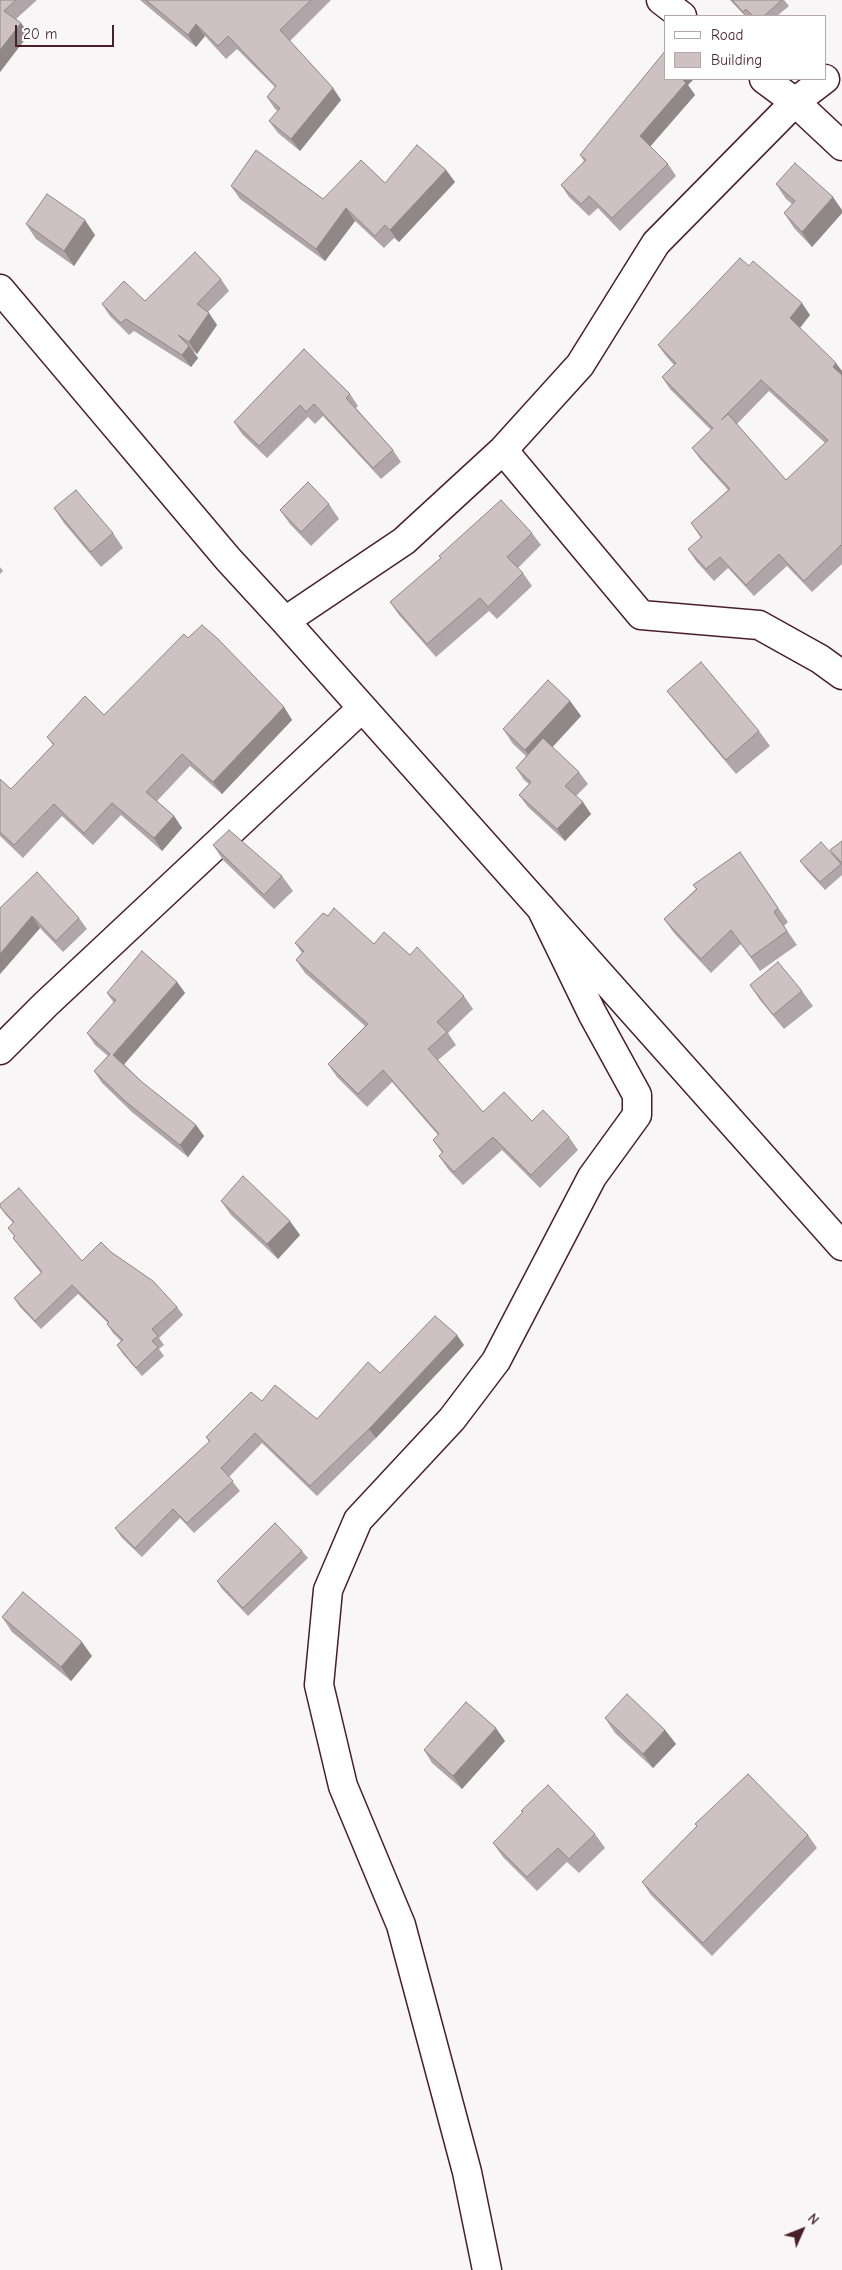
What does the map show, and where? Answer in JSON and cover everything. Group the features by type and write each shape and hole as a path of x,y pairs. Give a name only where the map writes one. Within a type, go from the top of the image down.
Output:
{"street":[{"path":"660,0 681,15"},
{"path":"827,78 842,66"},
{"path":"765,80 795,102 842,146"},
{"path":"285,621 404,541 503,450 580,365 656,243 795,102 825,80"},
{"path":"0,289 221,552 285,621 842,1246"},
{"path":"503,450 642,615 759,625 820,659 842,675"},
{"path":"0,1050 45,1005 362,708"},
{"path":"487,2270 467,2172 401,1926 343,1786 318,1685 328,1590 358,1520 452,1419 496,1361 592,1177 637,1115 637,1094 592,1013 541,908"}],"building":[{"path":"0,0 16,0 4,11 21,23 0,50"},
{"path":"146,0 311,0 280,30 333,88 291,139 269,121 280,108 267,97 276,86 228,36 218,46 196,24 188,35"},
{"path":"732,0 782,0 765,15 752,15 746,9 743,12"},
{"path":"664,52 664,80 683,80 686,83 640,136 668,164 612,218 589,196 581,204 561,185 586,160 580,155"},
{"path":"417,145 446,170 390,230 385,225 375,236 346,208 316,249 231,186 256,150 323,199 361,160 385,183"},
{"path":"795,163 833,197 802,232 784,213 795,201 776,184"},
{"path":"47,194 85,220 64,251 26,224"},
{"path":"195,252 221,279 197,304 209,313 189,342 178,335 189,346 182,355 126,319 121,323 102,304 124,281 145,301"},
{"path":"740,258 749,266 753,261 802,303 790,318 836,363 833,367 842,375 842,546 804,581 779,554 746,585 720,557 706,569 688,549 702,537 691,523 730,489 692,448 713,428 662,377 676,363 658,345","holes":["761,380 828,440 786,480 728,414 721,420"]},
{"path":"304,349 350,394 346,398 393,450 373,468 314,404 306,412 300,405 259,446 234,422"},
{"path":"308,482 329,504 301,532 280,510"},
{"path":"76,490 113,533 91,552 54,508"},
{"path":"501,500 532,533 507,557 523,573 488,607 480,598 427,644 390,602 441,558 439,556"},
{"path":"202,625 284,707 213,782 182,754 146,792 174,816 154,838 112,803 84,833 54,804 14,845 0,832 0,779 11,789 54,744 47,737 85,696 104,715 184,634 188,638"},
{"path":"701,662 759,731 726,760 667,691"},
{"path":"548,680 570,701 525,750 503,729"},
{"path":"543,738 579,772 565,786 583,802 557,829 519,795 531,782 516,768"},
{"path":"229,830 282,876 264,895 213,845"},
{"path":"842,841 842,863 830,850"},
{"path":"821,842 841,864 820,882 800,861"},
{"path":"740,852 778,908 774,912 787,931 751,957 731,930 701,959 664,919 697,889 693,885"},
{"path":"37,872 79,918 56,941 32,916 0,954 0,908"},
{"path":"334,908 374,944 384,932 410,955 417,947 464,996 437,1022 447,1032 428,1049 483,1112 504,1092 532,1121 543,1110 569,1137 531,1175 493,1137 454,1172 439,1156 443,1152 433,1140 439,1134 383,1070 358,1094 328,1064 368,1024 296,960 304,951 295,943 323,913 328,916"},
{"path":"142,951 177,982 113,1055 142,1082 196,1125 180,1145 125,1101 94,1071 110,1054 87,1033 116,1000 107,993"},
{"path":"778,962 802,991 773,1015 750,985"},
{"path":"243,1176 290,1221 267,1244 221,1201"},
{"path":"19,1188 82,1261 101,1242 111,1252 153,1281 177,1307 152,1329 158,1336 152,1341 158,1347 136,1368 117,1345 123,1340 107,1324 109,1322 72,1285 35,1321 14,1298 42,1272 13,1238 15,1236 8,1228 14,1222 0,1207 0,1204"},
{"path":"435,1316 457,1335 369,1429 310,1486 255,1433 221,1468 233,1481 187,1523 173,1509 135,1548 115,1528 210,1441 206,1437 251,1392 262,1401 275,1385 317,1419 368,1362 380,1373"},
{"path":"275,1523 302,1551 243,1608 217,1581"},
{"path":"23,1592 82,1642 61,1667 2,1617"},
{"path":"627,1694 665,1730 643,1754 605,1718"},
{"path":"466,1702 496,1728 453,1776 424,1750"},
{"path":"748,1774 808,1835 703,1943 642,1882 697,1826 695,1824"},
{"path":"548,1785 595,1834 569,1859 558,1848 527,1877 493,1843 523,1812 521,1811"}]}
